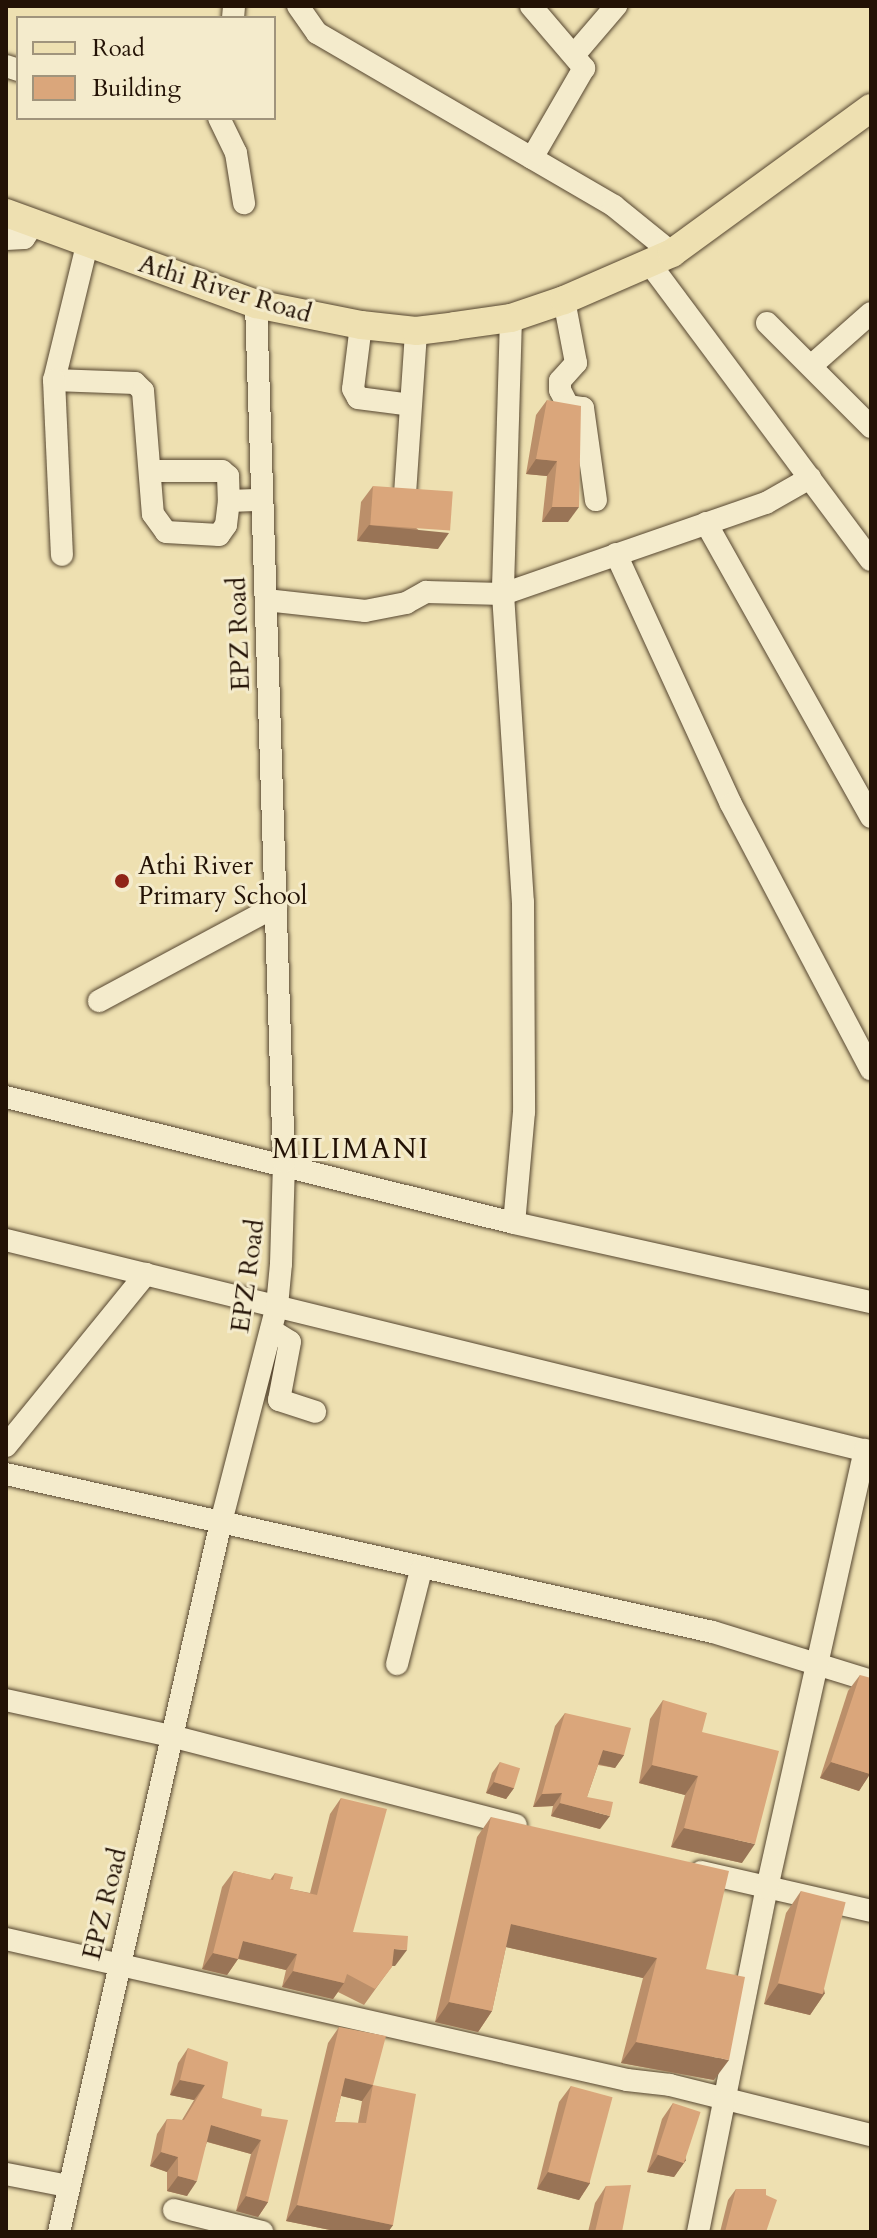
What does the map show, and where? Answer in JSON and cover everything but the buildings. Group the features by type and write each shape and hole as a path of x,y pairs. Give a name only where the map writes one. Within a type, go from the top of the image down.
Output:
{"main road":[{"name":"Athi River Road","path":"6,213 256,304 361,325 416,331 511,318 564,300 661,259 871,108"}],"street":[{"path":"298,6 317,33 614,206 661,259 810,478 871,560"},
{"path":"531,6 574,55 582,74 532,158"},
{"path":"574,55 616,6"},
{"path":"220,120 236,153 244,203"},
{"path":"6,239 24,238 34,223"},
{"path":"62,555 54,380 87,245"},
{"path":"564,300 576,363 560,381 560,390 568,406 583,408 596,500"},
{"name":"EPZ Road","path":"59,2232 119,1964 175,1737 220,1526 277,1306 284,1162 256,304"},
{"path":"811,366 871,313"},
{"path":"511,318 503,594 523,902 524,1112 514,1223"},
{"path":"767,323 871,427"},
{"path":"361,325 353,389 358,398 411,405"},
{"path":"405,494 416,331"},
{"path":"54,380 140,386 155,522 166,532 219,535 226,525 228,476 222,471 150,471"},
{"path":"266,600 365,611 406,603 426,592 503,594 766,503 810,478"},
{"path":"229,501 262,500"},
{"path":"706,523 871,817"},
{"path":"616,554 731,804 871,1069"},
{"path":"99,1001 276,906"},
{"path":"6,1097 284,1162 514,1223 871,1302"},
{"path":"6,1240 868,1451 767,1888 698,2232"},
{"path":"6,1446 146,1274"},
{"path":"271,1330 290,1342 279,1400 315,1412"},
{"path":"6,1474 220,1526 713,1632 871,1681"},
{"path":"397,1664 421,1570"},
{"path":"6,1700 175,1737 542,1831"},
{"path":"677,1865 871,1911"},
{"path":"6,1939 627,2080 670,2085 724,2101 871,2135"},
{"path":"6,2174 68,2186"},
{"path":"174,2210 262,2232"}],"place":[{"name":"Athi River Primary School","path":"122,881"}],"district":[{"name":"MILIMANI","path":"351,1149"}]}
